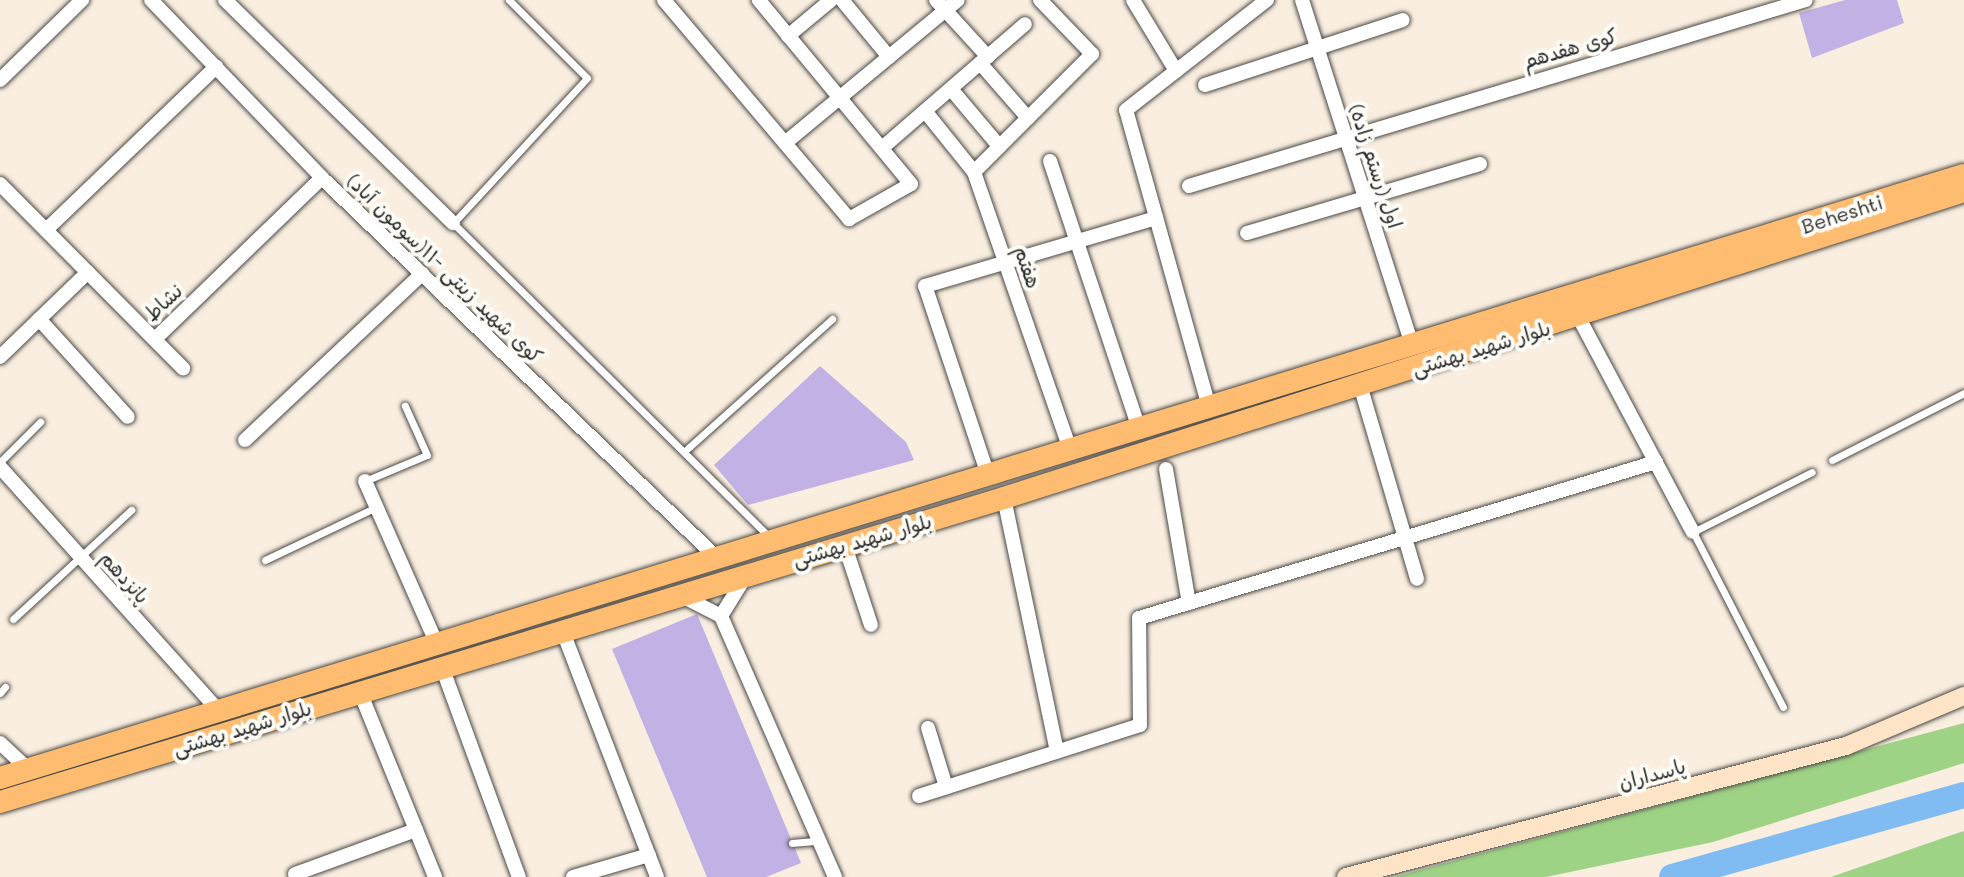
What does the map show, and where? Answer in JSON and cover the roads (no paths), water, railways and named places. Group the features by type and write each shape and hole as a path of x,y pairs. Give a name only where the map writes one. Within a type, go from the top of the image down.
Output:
{"main road":[{"path":"1721,260 1748,229 1964,160"},
{"name":"Beheshti","path":"1721,260 1964,175"},
{"name":"Beheshti","path":"1721,260 1964,191"},
{"path":"1721,260 1763,268 1964,204"},
{"name":"بلوار شهید بهشتی","path":"0,778 221,713 263,711 360,692 563,632 1579,318 1721,260"},
{"name":"بلوار شهید بهشتی","path":"0,802 263,711 437,644 1412,344 1721,260"},
{"name":"پاسداران","path":"1346,877 1846,746 1964,696"}],"street":[{"path":"0,80 82,0"},
{"name":"کوی شهید زینتی -۱۱(سومون آباد)","path":"151,0 322,178 717,558"},
{"path":"225,0 453,223"},
{"path":"664,0 849,219 911,184 759,0"},
{"path":"788,36 831,0"},
{"path":"842,0 889,57"},
{"path":"785,143 889,57 941,5 958,0"},
{"path":"974,172 1092,54 1040,0"},
{"path":"1134,0 1176,71"},
{"path":"1209,407 1126,110 1267,0"},
{"name":"اول (رستم زاده)","path":"1302,0 1412,344"},
{"name":"کوی هفدهم","path":"1189,186 1345,135 1806,0"},
{"path":"941,5 1028,118"},
{"path":"1205,85 1316,45 1403,20"},
{"path":"882,148 1025,24"},
{"path":"46,230 216,67"},
{"path":"951,89 999,146"},
{"name":"هفتم","path":"925,111 974,172 1070,449"},
{"path":"1050,161 1139,428"},
{"path":"1247,233 1480,164"},
{"name":"نشاط","path":"0,184 155,339 322,178"},
{"path":"988,475 925,286 1156,218"},
{"path":"0,357 88,272"},
{"path":"245,440 422,274"},
{"path":"1579,318 1693,532"},
{"path":"39,319 128,417"},
{"path":"155,339 183,368"},
{"path":"1360,385 1417,579"},
{"path":"919,796 1140,725 1135,620 1656,462"},
{"name":"پانزدهم","path":"0,465 221,713"},
{"path":"1166,469 1189,603"},
{"path":"365,481 437,644"},
{"path":"1004,498 1057,752"},
{"path":"845,546 871,625"},
{"path":"721,616 747,574"},
{"path":"680,595 721,616 835,877"},
{"path":"563,632 657,877"},
{"path":"442,667 519,877"},
{"path":"360,692 435,877"},
{"path":"928,728 946,787"},
{"path":"0,743 28,769"},
{"path":"295,874 416,830"},
{"path":"573,877 649,855"}],"lane":[{"path":"509,0 587,78 453,223 687,449 772,540"},
{"path":"687,449 832,319"},
{"path":"1832,460 1964,393"},
{"path":"365,481 427,455 405,406"},
{"path":"0,465 40,422"},
{"path":"1783,707 1693,532 1812,472"},
{"path":"265,560 376,507"},
{"path":"13,619 131,510"},
{"path":"792,843 807,836 818,842"}],"waterway":[{"path":"1672,877 1964,795"}]}
